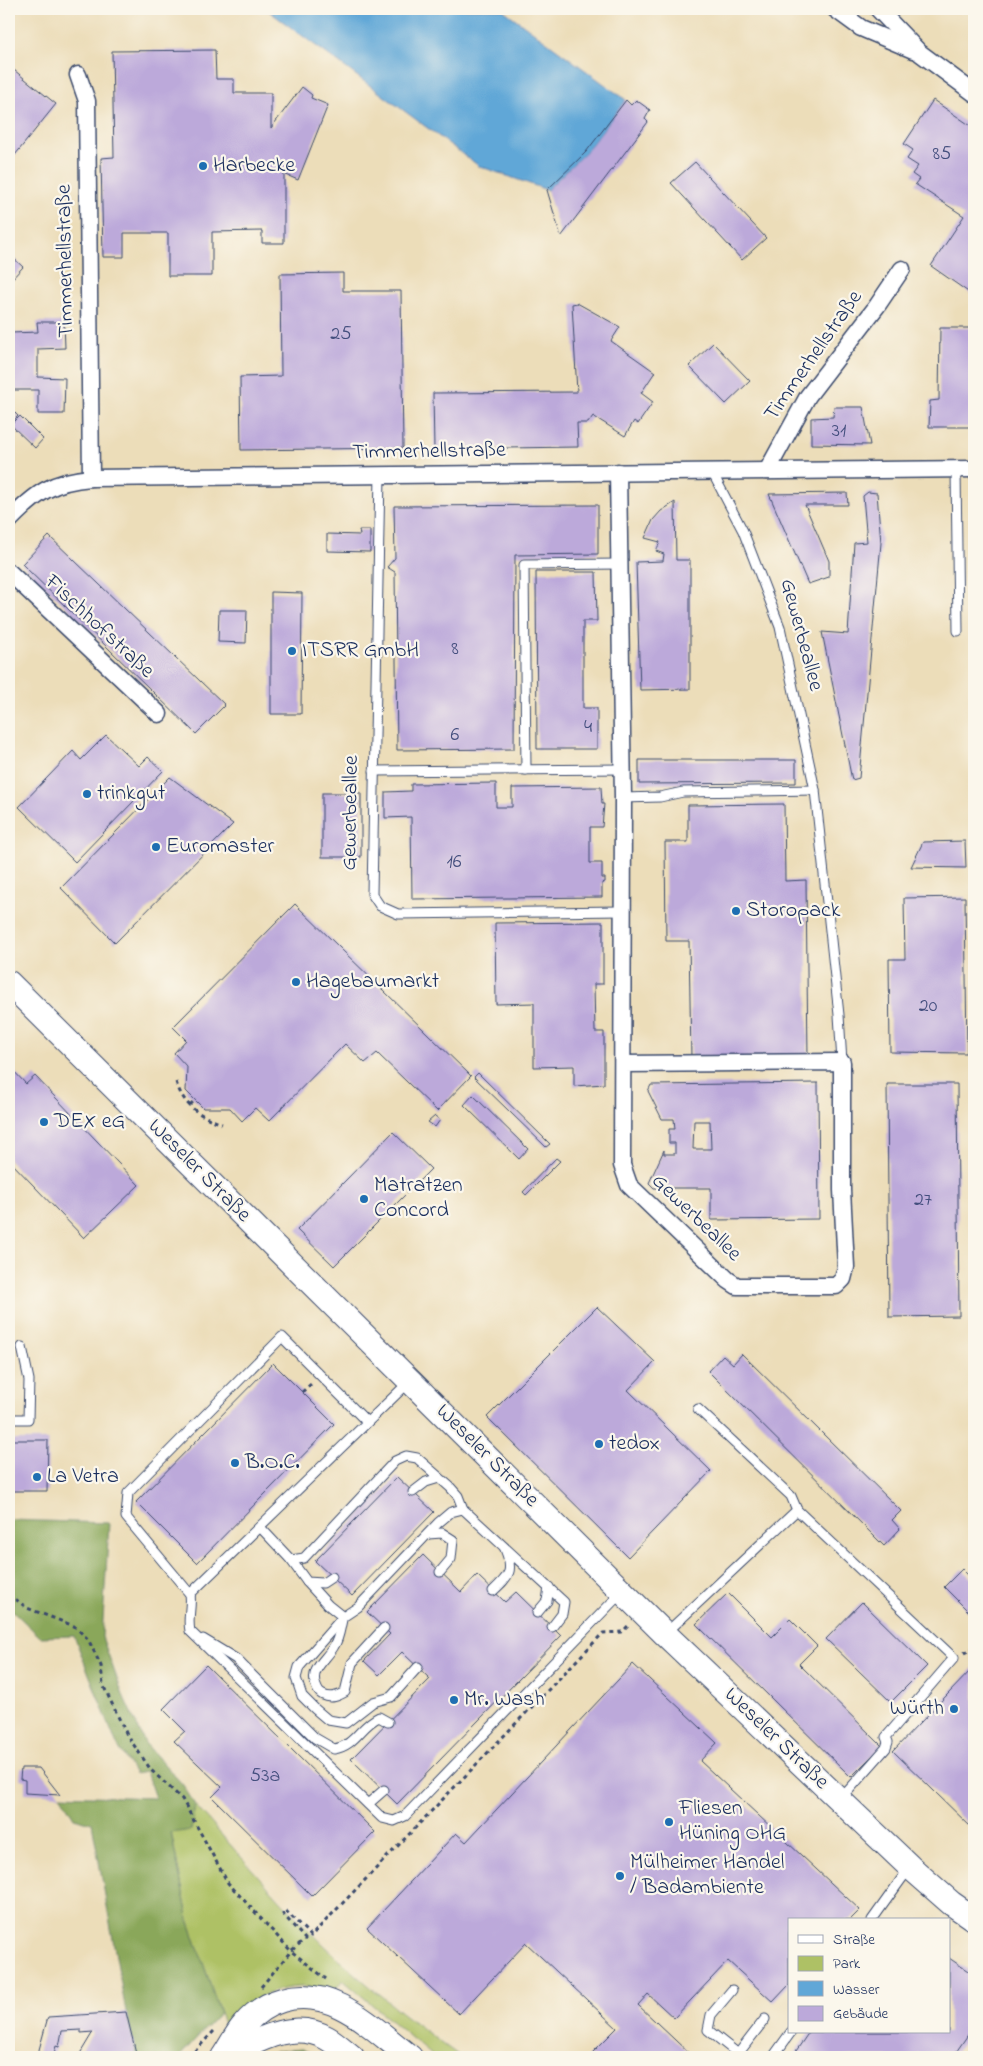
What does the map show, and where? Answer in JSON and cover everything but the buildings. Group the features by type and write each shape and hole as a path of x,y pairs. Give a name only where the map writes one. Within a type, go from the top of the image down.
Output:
{"main road":[{"name":"Weseler Straße","path":"9,983 665,1634 910,1867 951,1903 974,1919"},
{"path":"224,2057 244,2026 270,2004 298,1996 335,2002 410,2057"},
{"path":"224,2057 259,2039 289,2031 320,2035 352,2057"}],"street":[{"path":"835,9 861,28 920,53"},
{"path":"878,9 920,53 974,93"},
{"name":"Timmerhellstraße","path":"78,75 87,101 92,478"},
{"name":"Timmerhellstraße","path":"767,471 808,396 902,270"},
{"name":"Timmerhellstraße","path":"9,521 27,503 49,488 67,480 92,478 974,469"},
{"name":"Gewerbeallee","path":"618,472 623,769 622,1165 629,1185 728,1280 738,1286 754,1288 836,1286 842,1279 846,1267 842,1190 842,1062"},
{"name":"Fischhofstraße","path":"9,572 159,714"},
{"path":"623,1064 842,1062"}],"lane":[{"path":"956,469 958,631"},
{"name":"Gewerbeallee","path":"712,472 743,531 767,588 780,627 815,790 839,1015 842,1062"},
{"name":"Gewerbeallee","path":"380,475 372,894 380,906 398,914 622,911"},
{"path":"526,770 524,565 620,564"},
{"path":"374,771 623,769"},
{"path":"623,798 660,797 683,792 815,790"},
{"path":"367,1422 282,1337 128,1493 126,1517 190,1594 192,1607 187,1620 190,1631 382,1818 394,1821 405,1816 622,1591"},
{"path":"9,1419 28,1419 29,1380 22,1348"},
{"path":"190,1594 410,1380"},
{"path":"698,1409 791,1496 796,1510 954,1658 886,1737 888,1742 886,1748 840,1800"},
{"path":"292,1560 304,1558 395,1461 406,1456 417,1458 458,1496 463,1509 564,1602 562,1614 552,1627"},
{"path":"413,1492 426,1482 439,1478"},
{"path":"418,1667 391,1697 373,1702 346,1723 328,1720 302,1696 296,1678 299,1667 343,1618 358,1607 451,1512 463,1509"},
{"path":"665,1634 796,1510"},
{"path":"260,1527 292,1560 307,1582 328,1606 343,1618"},
{"path":"428,1534 442,1533 453,1540 451,1559 440,1572"},
{"path":"493,1591 506,1579 510,1570 511,1564 505,1549"},
{"path":"307,1582 324,1583 332,1577"},
{"path":"537,1613 547,1601 549,1587"},
{"path":"343,1618 335,1646 320,1663 315,1674 315,1684 319,1693 325,1696 333,1697 345,1692 352,1663 384,1628"},
{"path":"190,1631 236,1659 315,1738 334,1749 348,1745 372,1720 379,1716 388,1722"},
{"path":"368,1804 384,1790"},
{"path":"873,1918 910,1867"},
{"path":"732,1990 711,2015 708,2030 740,2056 765,2019"},
{"path":"773,2057 790,2034"}],"path":[{"path":"176,1082 181,1097 200,1116 222,1124"},
{"path":"190,1105 195,1100"},
{"path":"9,1594 27,1608 74,1626 88,1639 101,1666 103,1685 127,1735 151,1770 182,1799 228,1883 291,1951 258,1990 270,2004"}],"green space":[{"path":"9,1520 109,1523 102,1637 123,1695 145,1743 183,1785 195,1805 191,1830 171,1833 189,1922 220,2013 179,2057 137,2057 126,2012 92,1823 74,1818 60,1795 155,1798 146,1772 135,1774 116,1743 74,1636 40,1637 9,1607"},
{"path":"195,1805 278,1898 325,1946 381,1996 461,2057 434,2057 343,1980 332,1992 302,1987 272,1992 250,2004 225,2027 189,1922 171,1832 191,1830"},
{"path":"302,2049 319,2057 264,2057 277,2051"}],"water":[{"path":"266,9 502,9 626,100 586,152 547,190 479,166"}],"place":[{"name":"Harbecke","path":"203,166"},
{"name":"ITSRR GmbH","path":"292,651"},
{"name":"trinkgut","path":"87,794"},
{"name":"Euromaster","path":"156,847"},
{"name":"Storopack","path":"736,911"},
{"name":"Hagebaumarkt","path":"296,982"},
{"name":"DEX eG","path":"44,1122"},
{"name":"Matratzen Concord","path":"364,1199"},
{"name":"tedox","path":"599,1444"},
{"name":"B.O.C.","path":"235,1463"},
{"name":"La Vetra","path":"37,1477"},
{"name":"Mr. Wash","path":"454,1700"},
{"name":"Würth","path":"954,1709"},
{"name":"Fliesen Hüning OHG","path":"669,1822"},
{"name":"Mülheimer Handel / Badambiente","path":"620,1876"}]}
